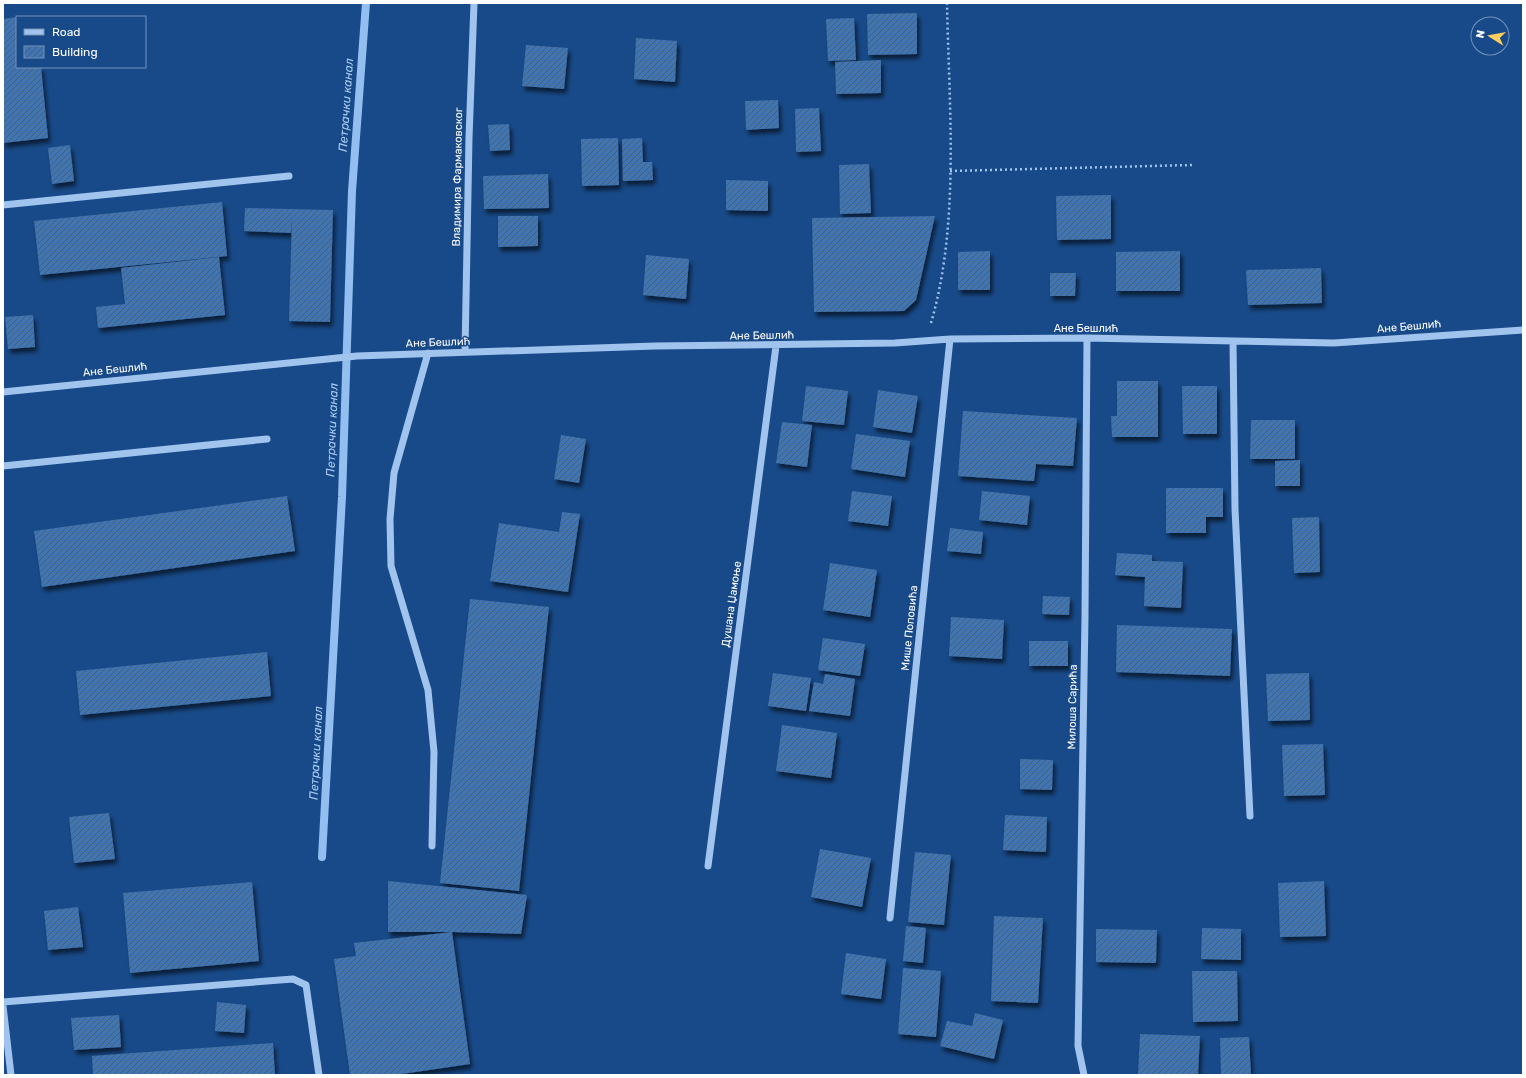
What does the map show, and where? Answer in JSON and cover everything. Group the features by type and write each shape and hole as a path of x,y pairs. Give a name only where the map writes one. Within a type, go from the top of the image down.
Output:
{"street":[{"name":"Владимира Фармаковског","path":"465,352 468,138 474,3"},
{"path":"3,205 289,176"},
{"name":"Ане Бешлић","path":"3,392 325,358 428,353 655,346 776,346 894,343 950,339 1087,338 1334,343 1523,330"},
{"name":"Милоша Сарића","path":"1084,1075 1078,1046 1085,625 1087,338"},
{"name":"Мише Поповића","path":"890,918 950,339"},
{"path":"1234,341 1235,509 1250,816"},
{"name":"Душана Џамоње","path":"708,866 776,346"},
{"path":"428,353 394,473 390,519 390,566 428,690 434,752 432,846"},
{"path":"3,466 267,439"},
{"path":"3,1002 293,979 306,985 319,1075"},
{"path":"3,1006 11,1075"}],"path":[{"path":"925,340 941,282 947,221 950,171 947,3"},
{"path":"950,171 1192,165"}],"building":[{"path":"917,13 917,54 868,55 867,14"},
{"path":"16,17 16,68 41,68 48,138 3,143 3,19"},
{"path":"854,18 856,60 828,61 826,19"},
{"path":"636,38 677,41 675,82 634,79"},
{"path":"526,45 568,48 564,89 522,86"},
{"path":"881,60 881,93 836,94 835,62"},
{"path":"778,100 779,128 746,130 745,101"},
{"path":"819,108 821,151 796,152 795,109"},
{"path":"509,124 510,150 490,151 488,125"},
{"path":"618,138 619,185 582,186 581,139"},
{"path":"642,138 643,162 652,162 653,180 623,181 622,139"},
{"path":"70,145 74,181 52,184 48,148"},
{"path":"869,164 871,213 840,214 839,165"},
{"path":"548,174 549,208 484,209 483,176"},
{"path":"726,180 768,181 768,211 726,210"},
{"path":"1111,195 1111,239 1057,240 1056,196"},
{"path":"222,202 227,256 40,275 34,221"},
{"path":"245,208 333,210 330,322 289,321 292,216 291,233 244,231"},
{"path":"498,216 538,216 538,246 498,247"},
{"path":"935,216 916,300 904,311 814,312 812,218"},
{"path":"990,251 990,290 958,290 958,252"},
{"path":"1180,251 1180,291 1116,291 1116,252"},
{"path":"646,255 689,259 686,299 643,295"},
{"path":"219,257 225,315 98,328 96,307 125,304 121,268"},
{"path":"1321,268 1322,303 1248,305 1246,270"},
{"path":"1050,273 1076,273 1075,296 1050,296"},
{"path":"33,315 35,347 8,349 5,317"},
{"path":"1117,381 1158,381 1158,437 1112,437 1111,416 1117,416"},
{"path":"806,386 848,391 844,425 802,421"},
{"path":"1182,386 1217,386 1217,434 1183,434"},
{"path":"878,390 918,396 912,433 873,427"},
{"path":"963,411 1077,418 1073,466 1036,464 1034,481 958,476"},
{"path":"1251,420 1295,420 1295,459 1250,459"},
{"path":"782,422 812,425 807,467 776,463"},
{"path":"856,434 910,441 905,477 851,469"},
{"path":"561,435 586,439 579,483 554,479"},
{"path":"1300,460 1300,486 1275,486 1275,461"},
{"path":"1166,488 1223,488 1223,517 1206,517 1206,533 1166,533"},
{"path":"852,491 892,496 888,526 848,521"},
{"path":"982,491 1030,496 1027,525 979,520"},
{"path":"287,496 295,551 42,587 34,531"},
{"path":"562,512 580,514 568,592 490,581 499,523 559,532"},
{"path":"1319,517 1320,572 1294,573 1292,518"},
{"path":"950,528 983,532 981,554 947,551"},
{"path":"1117,553 1152,555 1152,561 1183,562 1181,608 1144,606 1145,577 1115,575"},
{"path":"830,563 877,570 870,617 823,610"},
{"path":"1043,596 1070,597 1069,615 1042,614"},
{"path":"470,599 549,607 519,891 440,883"},
{"path":"951,617 1004,620 1002,659 949,656"},
{"path":"1117,625 1232,629 1230,676 1116,672"},
{"path":"823,638 865,644 860,676 818,670"},
{"path":"1029,641 1068,641 1068,666 1029,666"},
{"path":"267,652 271,696 80,715 76,671"},
{"path":"773,673 811,678 806,711 768,706"},
{"path":"1309,673 1310,720 1268,721 1266,674"},
{"path":"825,674 855,679 850,716 809,711 814,682 823,684"},
{"path":"782,725 837,733 831,778 776,771"},
{"path":"1323,744 1325,795 1284,796 1282,745"},
{"path":"1020,759 1053,760 1052,790 1020,789"},
{"path":"109,813 115,859 74,863 69,817"},
{"path":"1005,815 1047,817 1046,852 1003,850"},
{"path":"820,849 871,858 862,907 811,897"},
{"path":"915,852 951,855 944,925 908,922"},
{"path":"388,881 527,895 521,934 388,932"},
{"path":"1324,881 1326,936 1280,937 1278,883"},
{"path":"252,882 259,961 130,973 123,893"},
{"path":"78,907 83,947 48,950 44,911"},
{"path":"994,916 1043,918 1038,1003 991,1001"},
{"path":"906,926 926,928 923,963 903,961"},
{"path":"1202,928 1241,929 1241,960 1201,959"},
{"path":"1096,929 1157,930 1156,963 1096,962"},
{"path":"452,932 470,1064 395,1075 350,1075 334,959 356,956 354,943"},
{"path":"846,953 886,959 881,999 841,994"},
{"path":"903,968 941,971 936,1037 898,1034"},
{"path":"1192,971 1237,971 1238,1021 1193,1022"},
{"path":"217,1002 246,1005 244,1033 215,1031"},
{"path":"975,1013 1003,1020 994,1059 940,1046 947,1021 972,1026"},
{"path":"119,1015 121,1047 74,1050 71,1018"},
{"path":"1140,1034 1200,1036 1198,1075 1138,1075"},
{"path":"1249,1037 1251,1075 1221,1075 1220,1038"},
{"path":"273,1043 275,1075 93,1075 92,1056"}],"waterway":[{"name":"Петрачки канал","path":"322,857 342,497 352,191 366,3"}]}
